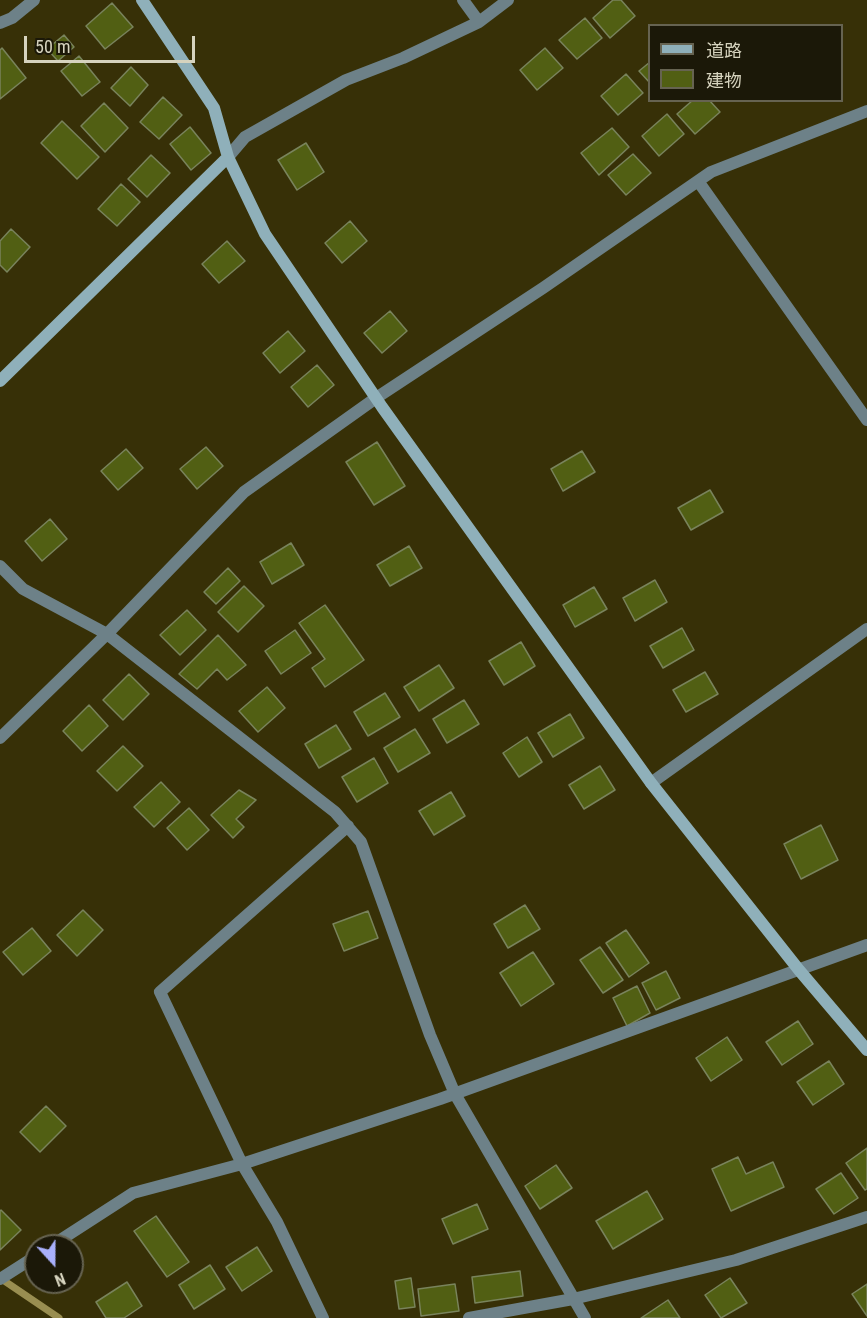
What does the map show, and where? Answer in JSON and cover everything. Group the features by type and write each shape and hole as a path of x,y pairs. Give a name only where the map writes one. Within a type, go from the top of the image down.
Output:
{"street":[{"path":"0,23 12,18 34,0"},
{"path":"142,0 214,108 228,157 265,234 376,398 651,783 799,970 867,1050"},
{"path":"463,0 479,22"},
{"path":"0,381 228,157 245,137 346,80 403,58 479,22 508,0"},
{"path":"0,738 107,634 244,492 376,398 543,288 711,172 867,111"},
{"path":"698,181 867,420"},
{"path":"0,566 23,589 107,634 326,805 361,842 430,1035 455,1094 585,1318"},
{"path":"651,783 867,629"},
{"path":"323,1318 277,1222 242,1164 160,992 348,826"},
{"path":"70,1234 133,1193 242,1164 455,1094 867,945"},
{"path":"469,1318 573,1299 736,1260 867,1217"},
{"path":"0,1279 24,1264"}],"building":[{"path":"613,0 621,0 635,16 610,38 593,18"},
{"path":"112,3 133,27 105,49 86,26"},
{"path":"585,18 602,38 577,59 559,40"},
{"path":"64,35 74,47 58,61 47,49"},
{"path":"2,48 26,78 0,99 0,50"},
{"path":"545,48 563,68 537,90 520,70"},
{"path":"79,56 100,82 82,96 61,71"},
{"path":"648,64 648,81 639,71"},
{"path":"131,67 148,85 130,106 111,88"},
{"path":"626,74 643,93 618,115 601,96"},
{"path":"163,97 182,115 159,139 140,122"},
{"path":"691,102 711,102 720,112 695,134 677,114"},
{"path":"104,103 128,128 105,152 81,126"},
{"path":"667,114 684,134 659,156 642,136"},
{"path":"62,121 99,157 77,179 41,143"},
{"path":"190,127 211,153 191,170 170,144"},
{"path":"612,128 629,147 599,175 581,153"},
{"path":"306,143 324,172 297,190 278,160"},
{"path":"633,154 651,173 626,195 608,175"},
{"path":"151,155 170,173 147,197 128,179"},
{"path":"121,184 140,202 117,226 98,209"},
{"path":"350,221 367,241 342,263 325,243"},
{"path":"11,229 30,247 7,272 0,265 0,241"},
{"path":"227,241 245,261 219,283 202,264"},
{"path":"390,311 407,331 382,353 364,333"},
{"path":"288,331 305,351 280,373 263,353"},
{"path":"317,365 334,385 308,407 291,387"},
{"path":"377,442 405,486 374,505 346,462"},
{"path":"206,447 223,466 197,489 180,469"},
{"path":"126,449 143,468 118,490 101,471"},
{"path":"582,451 595,472 563,491 551,469"},
{"path":"710,490 723,512 691,530 678,508"},
{"path":"50,519 67,539 42,561 25,541"},
{"path":"291,543 304,565 272,584 260,562"},
{"path":"409,546 422,568 390,586 377,565"},
{"path":"228,568 240,581 216,604 204,592"},
{"path":"655,580 667,602 635,621 623,598"},
{"path":"244,586 264,606 238,632 218,612"},
{"path":"594,587 607,609 575,627 563,605"},
{"path":"325,605 364,660 325,687 312,668 325,659 299,623"},
{"path":"187,610 206,630 180,655 160,635"},
{"path":"682,628 694,650 663,668 650,646"},
{"path":"295,630 311,653 281,674 265,651"},
{"path":"218,635 246,665 227,680 217,669 197,689 179,674"},
{"path":"521,642 535,666 504,685 489,661"},
{"path":"439,665 454,688 419,711 404,687"},
{"path":"705,672 718,694 686,712 673,690"},
{"path":"129,674 149,694 123,720 103,700"},
{"path":"267,687 285,708 258,732 239,711"},
{"path":"385,693 400,717 368,736 354,712"},
{"path":"464,700 479,724 447,743 433,719"},
{"path":"89,705 108,726 82,751 63,731"},
{"path":"570,714 584,738 553,757 538,733"},
{"path":"336,725 351,749 319,768 305,744"},
{"path":"415,729 430,753 398,772 384,748"},
{"path":"527,737 542,762 519,777 503,753"},
{"path":"123,746 143,766 117,791 97,771"},
{"path":"374,758 388,783 357,802 342,777"},
{"path":"600,766 615,790 584,809 569,785"},
{"path":"161,782 180,802 154,827 134,807"},
{"path":"239,790 256,800 236,819 244,827 233,838 211,815"},
{"path":"451,792 465,816 434,835 419,811"},
{"path":"189,808 209,830 187,850 167,828"},
{"path":"821,825 838,860 801,879 784,844"},
{"path":"525,905 540,929 508,948 494,924"},
{"path":"83,910 103,930 77,956 57,935"},
{"path":"368,911 378,938 344,951 333,924"},
{"path":"32,928 51,951 23,975 3,952"},
{"path":"626,930 649,963 629,977 606,943"},
{"path":"600,947 623,980 603,993 580,960"},
{"path":"533,952 554,984 521,1006 500,973"},
{"path":"666,971 680,998 656,1010 642,983"},
{"path":"637,986 650,1013 627,1026 613,998"},
{"path":"798,1021 813,1044 782,1065 766,1042"},
{"path":"727,1037 742,1060 711,1081 696,1058"},
{"path":"829,1061 844,1084 813,1105 797,1082"},
{"path":"46,1106 66,1126 40,1152 20,1132"},
{"path":"867,1148 867,1189 865,1190 846,1163"},
{"path":"738,1157 746,1174 773,1162 784,1187 731,1211 712,1169"},
{"path":"556,1165 572,1188 540,1209 525,1186"},
{"path":"841,1173 858,1198 834,1214 816,1189"},
{"path":"647,1191 663,1219 613,1249 596,1221"},
{"path":"477,1204 488,1229 453,1244 442,1219"},
{"path":"0,1211 21,1230 0,1250"},
{"path":"156,1216 189,1262 167,1277 134,1231"},
{"path":"257,1247 272,1271 242,1291 226,1267"},
{"path":"210,1265 225,1289 194,1309 179,1285"},
{"path":"520,1271 523,1296 475,1303 472,1277"},
{"path":"411,1278 415,1307 399,1309 395,1281"},
{"path":"730,1278 747,1303 721,1318 705,1295"},
{"path":"127,1282 142,1306 124,1318 106,1318 96,1302"},
{"path":"455,1284 459,1311 421,1316 418,1289"},
{"path":"867,1284 867,1316 852,1294"},
{"path":"668,1300 680,1318 641,1318"}],"waterway":[{"path":"0,1278 59,1318"}]}
